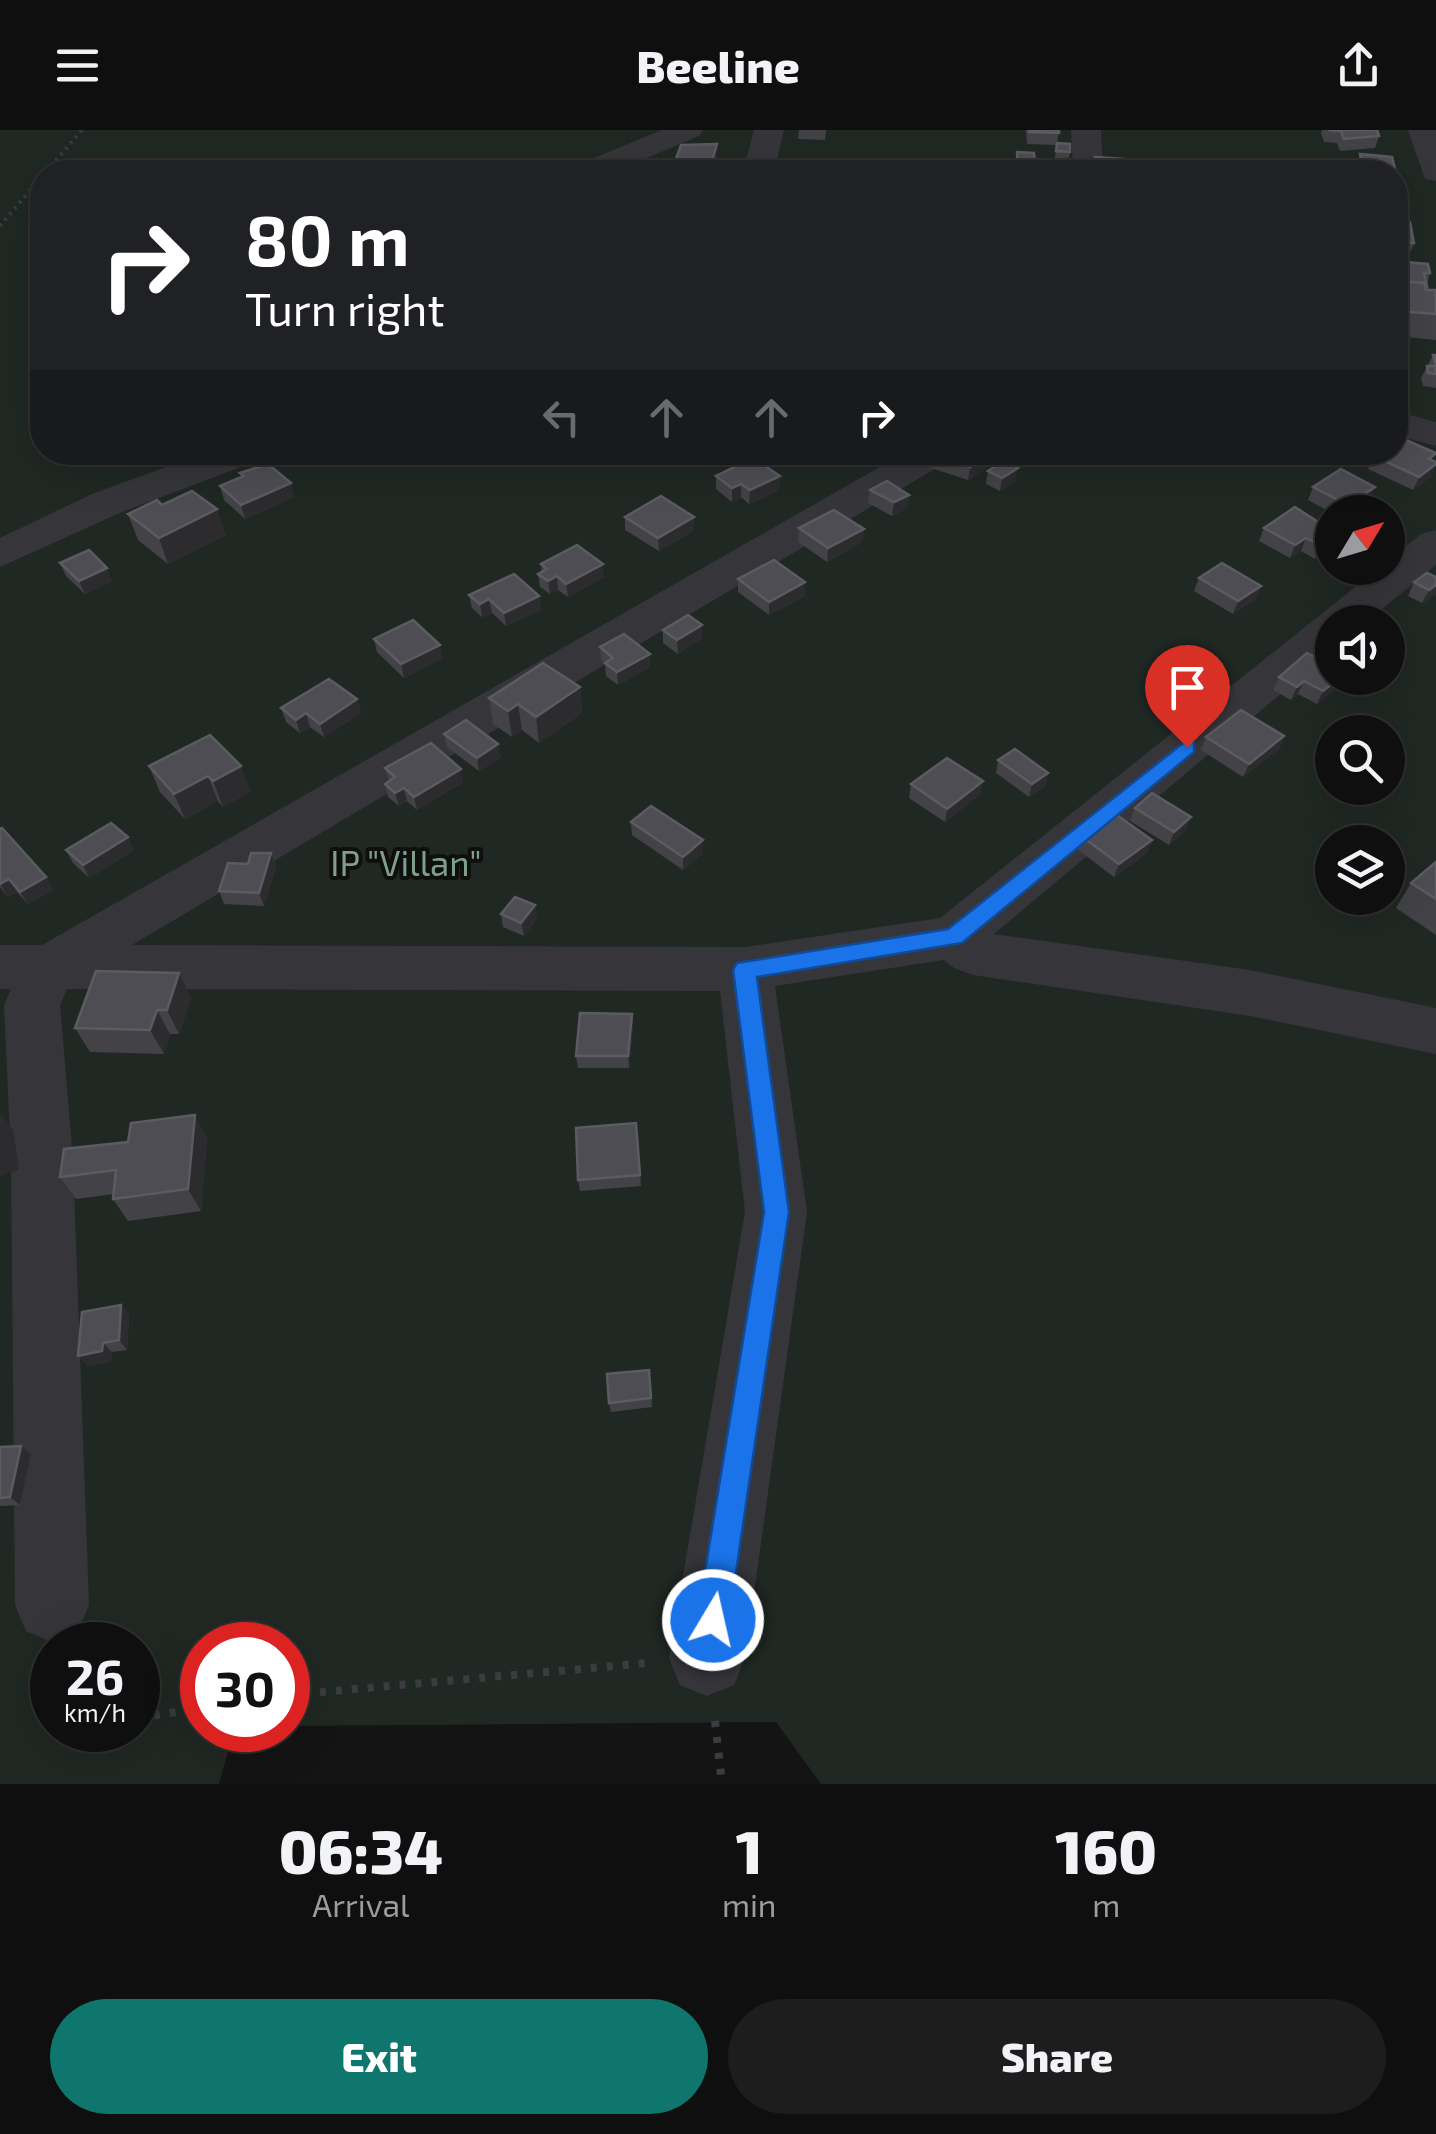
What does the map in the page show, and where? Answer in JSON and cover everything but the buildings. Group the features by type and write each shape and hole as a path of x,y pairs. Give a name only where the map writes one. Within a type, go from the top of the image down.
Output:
{"street":[{"path":"617,160 688,130"},
{"path":"761,160 769,130"},
{"path":"1086,130 1087,160"},
{"path":"1423,130 1436,172"},
{"path":"1408,427 1436,434"},
{"path":"0,554 107,502 206,465"},
{"path":"24,968 913,465"},
{"path":"1360,605 1436,543"},
{"path":"24,968 745,970 954,937 1315,642"},
{"path":"954,937 973,953 1250,993 1436,1031"},
{"path":"24,968 32,1006 42,1160 52,1605"},
{"path":"707,1658 776,1212 745,970"}],"path":[{"path":"56,160 82,130"},
{"path":"0,226 30,191"},
{"path":"310,1693 707,1658"}],"green space":[{"name":"IP \"Villan\"","path":"0,130 1436,130 1436,1784 821,1784 776,1722 310,1726 310,1622 180,1622 180,1752 228,1752 219,1784 0,1784"}],"route":[{"path":"713,1620 776,1212 745,970 954,937 1187,747"}]}
